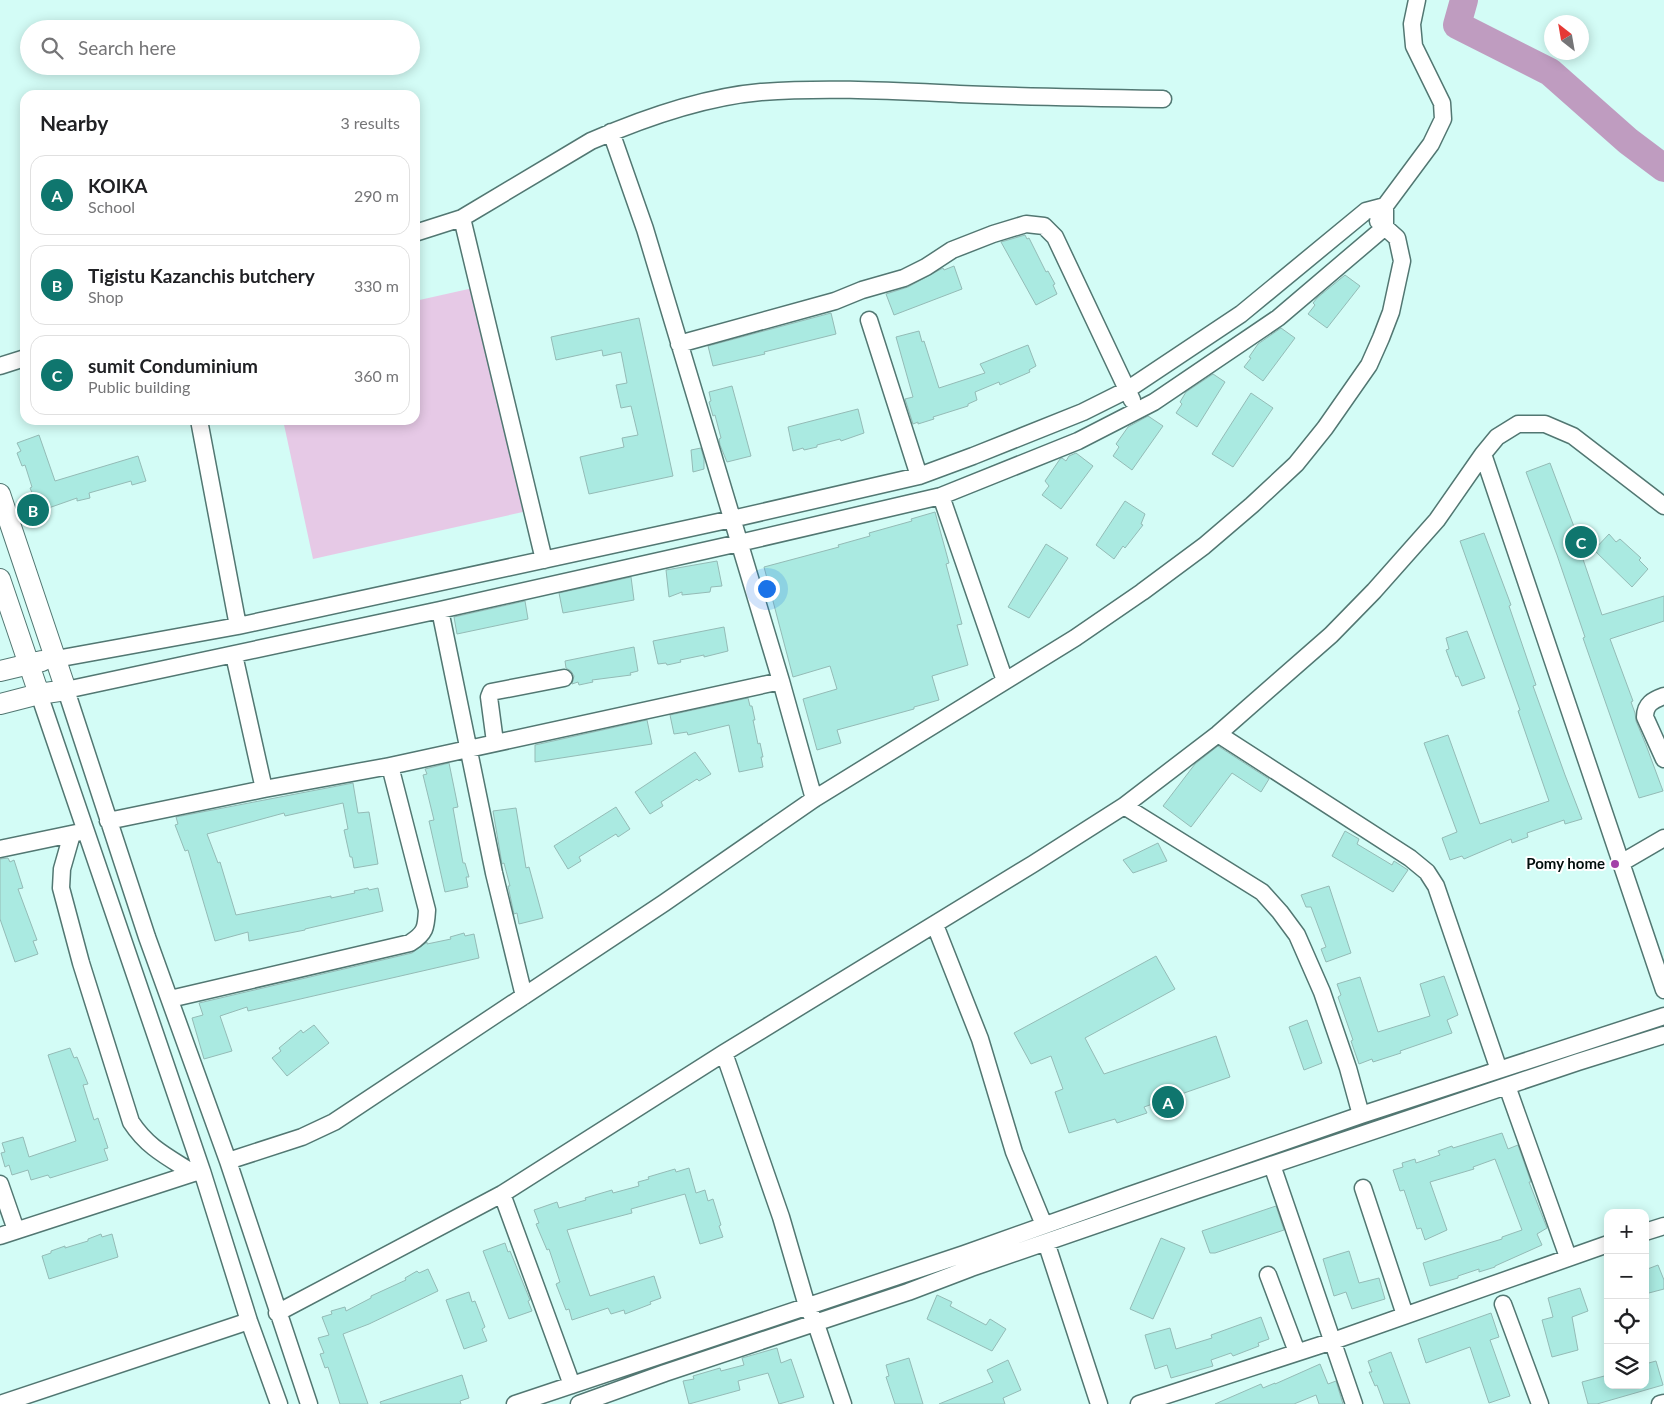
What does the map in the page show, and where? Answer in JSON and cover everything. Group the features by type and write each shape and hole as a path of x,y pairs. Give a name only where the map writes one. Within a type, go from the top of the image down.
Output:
{"main road":[{"path":"0,494 66,690 0,704"},
{"path":"0,579 40,694"},
{"path":"0,671 56,659"}],"street":[{"path":"56,659 238,626 919,476 1083,412 1127,390 1240,314 1366,211 1384,206 1431,144 1443,119 1442,103 1414,46 1412,24 1416,0"},
{"path":"420,231 462,218 591,141 611,132 701,102 760,92 850,90 1163,99"},
{"path":"611,132 645,230 781,681 814,799"},
{"path":"1384,206 1385,226"},
{"path":"228,1161 302,1137 334,1122 664,903 814,799 1075,638 1204,546 1296,464 1325,428 1369,365 1391,312 1402,261 1397,238 1366,211"},
{"path":"462,218 544,560"},
{"path":"678,344 835,301 862,290 904,278 926,267 952,250 993,234 1026,224 1044,226 1055,237 1137,412"},
{"path":"309,1404 277,1313 228,1161 108,821 66,690 440,610 941,496 1078,441 1137,412 1278,318 1385,226"},
{"path":"869,320 919,476"},
{"path":"0,366 20,360"},
{"path":"277,1313 502,1194 724,1053 935,925 1124,806 1218,734 1331,635 1374,591 1437,520 1483,454 1498,437 1518,424 1545,424 1573,436 1664,506"},
{"path":"200,425 238,626"},
{"path":"1483,454 1664,990"},
{"path":"941,496 1005,681"},
{"path":"440,610 494,874 524,996"},
{"path":"234,654 264,789"},
{"path":"495,742 489,697 491,692 564,678"},
{"path":"108,821 264,789 390,766 781,681"},
{"path":"40,694 79,833 279,1404"},
{"path":"1664,696 1650,702 1645,710 1645,717 1664,759"},
{"path":"1218,734 1410,858 1427,872 1436,886 1499,1070"},
{"path":"170,999 410,943 420,936 426,926 427,910 390,766"},
{"path":"1124,806 1262,892 1280,912 1297,936 1322,992 1348,1068 1361,1115"},
{"path":"0,849 79,833"},
{"path":"79,833 62,869 61,888 81,963 132,1122 140,1136 153,1147 197,1172"},
{"path":"1621,863 1664,838"},
{"path":"935,925 980,1039 1014,1152 1044,1225"},
{"path":"516,1404 964,1254 1361,1115 1664,1016"},
{"path":"579,1404 666,1373 816,1324 1046,1242 1272,1165 1664,1035"},
{"path":"724,1053 781,1217 807,1306 816,1324 843,1404"},
{"path":"1507,1086 1568,1257"},
{"path":"1313,1132 1318,1150"},
{"path":"1272,1165 1354,1404"},
{"path":"0,1236 197,1172"},
{"path":"0,1184 16,1230"},
{"path":"1363,1188 1405,1315"},
{"path":"502,1194 572,1385"},
{"path":"1649,1231 1664,1226"},
{"path":"1046,1242 1099,1404"},
{"path":"1139,1404 1333,1341 1604,1245"},
{"path":"1268,1275 1297,1352"},
{"path":"1503,1304 1540,1404"},
{"path":"0,1404 249,1321"},
{"path":"1660,1404 1664,1403"}],"shaded area":[{"path":"473,288 523,512 313,559 284,425 420,425 420,300"}],"building":[{"path":"1025,235 1027,239 1029,238 1046,272 1048,271 1055,284 1053,285 1057,294 1036,305 1001,242"},
{"path":"954,266 962,289 894,315 886,294 908,287 943,268 944,270"},
{"path":"1345,275 1360,286 1327,328 1308,314 1315,305 1313,303 1317,298"},
{"path":"831,313 836,334 713,366 708,346"},
{"path":"639,318 673,476 589,494 580,457 624,447 622,438 638,435 631,406 621,408 616,385 627,383 621,352 603,356 602,350 556,360 551,337"},
{"path":"1281,328 1295,338 1263,381 1244,367 1258,344"},
{"path":"919,331 939,388 985,373 980,364 1028,345 1036,366 1029,370 1030,372 1000,385 999,382 975,392 977,400 968,404 968,406 933,417 934,419 913,424 905,399 913,397 896,337"},
{"path":"1213,374 1225,382 1197,427 1176,413 1182,404 1180,402 1186,392"},
{"path":"732,386 751,456 727,462 720,445 719,439 721,438 715,415 713,416 709,402 711,401 709,392"},
{"path":"1251,393 1273,408 1233,467 1212,454"},
{"path":"858,409 864,433 841,441 840,439 817,445 817,447 793,451 788,427"},
{"path":"1148,416 1163,426 1132,470 1113,456 1119,447 1116,444 1128,427"},
{"path":"39,435 55,481 138,456 146,481 132,485 131,481 89,493 90,498 77,501 77,498 40,511 30,488 32,487 25,465 22,466 17,453 21,451 17,443"},
{"path":"701,448 704,469 693,472 691,450"},
{"path":"1076,453 1093,466 1061,509 1042,495 1049,486 1045,481 1060,459 1062,458 1066,461 1069,456"},
{"path":"1550,463 1576,532 1573,530 1602,615 1664,596 1664,621 1610,639 1633,701 1631,702 1636,721 1663,791 1639,798 1583,638 1585,637 1557,555 1526,472"},
{"path":"1125,501 1145,514 1141,524 1143,525 1125,548 1123,546 1114,559 1096,545"},
{"path":"935,512 949,563 946,564 962,624 957,625 968,665 932,676 939,700 914,707 914,709 837,730 841,743 817,750 803,699 837,689 830,666 793,677 764,567 839,547 838,545 870,536 869,533 912,521 911,519"},
{"path":"1484,533 1511,605 1509,606 1536,685 1533,686 1582,819 1565,824 1564,820 1527,833 1528,837 1512,843 1511,839 1464,859 1462,856 1450,860 1442,838 1457,832 1424,743 1448,735 1480,824 1549,801 1518,711 1520,710 1460,541"},
{"path":"1609,534 1616,542 1620,539 1641,558 1639,560 1648,569 1632,587 1594,550"},
{"path":"1046,544 1068,558 1029,618 1008,607"},
{"path":"717,561 722,586 711,587 710,592 682,595 682,592 669,597 666,570"},
{"path":"631,577 634,600 563,613 559,593"},
{"path":"525,601 528,619 457,634 454,617"},
{"path":"724,627 728,651 680,660 681,662 667,665 666,663 658,664 653,641"},
{"path":"1467,631 1485,678 1462,686 1458,676 1456,677 1446,650 1449,649 1446,638"},
{"path":"634,647 638,671 630,673 631,675 592,680 593,682 579,685 578,682 572,684 574,676 566,668 565,661"},
{"path":"748,698 750,706 752,706 758,744 760,743 763,757 761,757 763,767 739,772 729,725 688,735 687,732 674,734 670,715"},
{"path":"647,720 652,744 535,762 535,745"},
{"path":"1218,746 1269,779 1261,792 1232,773 1191,827 1163,806 1195,764"},
{"path":"695,752 711,774 699,781 697,779 661,802 663,806 650,814 635,792"},
{"path":"449,763 458,807 453,808 463,863 465,863 469,877 466,877 468,887 445,892 429,821 434,820 423,775 427,774 425,769"},
{"path":"353,783 358,813 369,812 378,864 354,868 344,830 348,829 343,803 285,816 284,813 207,834 218,863 220,862 236,915 331,896 331,898 368,888 369,890 378,888 383,911 305,930 249,941 248,932 215,941 188,850 185,851 175,825 178,824 176,817"},
{"path":"616,807 630,829 618,837 616,834 579,857 581,861 568,869 554,846"},
{"path":"516,808 526,868 529,867 543,918 519,924 517,913 514,914 504,863 502,864 493,811"},
{"path":"1345,831 1359,839 1357,844 1392,865 1394,861 1408,870 1393,892 1332,856"},
{"path":"1158,843 1167,861 1133,873 1123,860"},
{"path":"8,858 10,862 14,860 23,888 18,889 37,940 33,941 38,954 15,962 0,919 0,859"},
{"path":"1329,886 1351,953 1326,962 1321,949 1326,947 1311,907 1306,907 1301,895"},
{"path":"464,933 465,936 474,934 479,958 248,1011 247,1007 220,1016 232,1051 204,1059 192,1018 203,1015 199,1003 412,953 427,942 427,944 451,939 450,937"},
{"path":"1156,956 1175,989 1085,1038 1104,1074 1216,1036 1230,1077 1144,1107 1147,1113 1117,1123 1115,1119 1069,1133 1055,1092 1063,1089 1051,1056 1031,1064 1014,1033"},
{"path":"1444,976 1458,1015 1447,1020 1452,1033 1400,1051 1401,1053 1373,1062 1372,1059 1359,1064 1338,997 1341,995 1337,984 1360,977 1378,1032 1430,1016 1420,984"},
{"path":"1307,1020 1322,1063 1304,1070 1289,1027"},
{"path":"314,1025 329,1043 287,1076 272,1058 281,1051 279,1048 301,1030 303,1033"},
{"path":"70,1048 74,1058 77,1057 88,1084 83,1085 94,1120 98,1118 108,1148 104,1149 108,1160 50,1178 48,1175 31,1180 28,1170 12,1175 9,1165 5,1167 1,1153 5,1152 2,1143 23,1137 29,1157 76,1141 48,1055"},
{"path":"1502,1133 1508,1149 1518,1145 1531,1182 1529,1182 1547,1228 1537,1234 1542,1245 1495,1267 1479,1272 1479,1269 1458,1276 1458,1278 1430,1286 1423,1263 1502,1239 1502,1237 1522,1230 1495,1159 1473,1167 1474,1169 1430,1182 1447,1230 1425,1240 1421,1228 1417,1229 1404,1190 1400,1191 1393,1170 1403,1167 1402,1163 1415,1159 1416,1163 1440,1155 1438,1151 1452,1146 1453,1148"},
{"path":"689,1168 696,1193 705,1190 708,1201 713,1199 723,1237 700,1244 685,1194 631,1209 632,1213 567,1230 590,1296 654,1276 661,1298 625,1314 624,1310 611,1314 608,1308 572,1320 569,1309 566,1310 556,1284 560,1282 549,1249 547,1250 536,1224 539,1223 534,1210 557,1202 559,1208 612,1190 613,1193 639,1186 638,1182 649,1179 648,1177 675,1169 676,1172"},
{"path":"1276,1206 1284,1230 1210,1253 1202,1231"},
{"path":"101,1234 102,1237 112,1234 118,1257 49,1279 42,1256 65,1246 65,1248 88,1241 88,1239"},
{"path":"1161,1238 1185,1248 1153,1319 1130,1309"},
{"path":"505,1243 530,1300 528,1301 532,1311 509,1319 483,1251"},
{"path":"1349,1251 1359,1283 1379,1278 1385,1299 1352,1309 1346,1292 1334,1296 1323,1259"},
{"path":"1658,1265 1664,1280 1664,1289 1649,1293 1649,1268"},
{"path":"428,1269 438,1291 369,1324 343,1334 368,1404 340,1404 328,1367 325,1368 320,1354 324,1353 318,1338 329,1335 322,1317 332,1314 331,1311 345,1307 346,1311 371,1298 371,1296 406,1280 405,1278 417,1271 419,1273"},
{"path":"1580,1288 1588,1311 1572,1317 1578,1350 1552,1357 1542,1320 1553,1317 1548,1298"},
{"path":"469,1292 472,1302 475,1301 485,1327 482,1329 487,1341 464,1349 446,1300"},
{"path":"937,1295 952,1302 950,1306 986,1325 990,1319 1006,1329 992,1351 927,1319"},
{"path":"1491,1313 1499,1337 1490,1340 1510,1396 1489,1403 1470,1347 1426,1363 1418,1339"},
{"path":"1261,1317 1269,1339 1258,1343 1259,1346 1233,1356 1231,1353 1211,1360 1213,1366 1171,1378 1167,1365 1155,1369 1145,1335 1170,1328 1176,1349 1212,1338 1211,1335"},
{"path":"777,1348 781,1363 791,1359 804,1397 779,1404 768,1373 738,1381 740,1390 689,1404 683,1381 694,1379 693,1376 720,1368 721,1371 744,1365 742,1358"},
{"path":"1391,1352 1410,1404 1384,1404 1377,1385 1375,1386 1369,1372 1372,1372 1368,1361"},
{"path":"909,1358 923,1404 895,1404 886,1377 889,1376 886,1365"},
{"path":"1008,1360 1021,1390 1003,1398 1005,1404 939,1404 993,1382 987,1370"},
{"path":"1656,1361 1663,1385 1597,1404 1588,1404 1582,1382 1604,1376 1604,1389 1649,1389 1649,1363"},
{"path":"1320,1364 1328,1384 1336,1381 1343,1404 1319,1404 1316,1395 1294,1404 1215,1404 1261,1384 1263,1388 1275,1384"},
{"path":"462,1375 469,1398 460,1401 461,1404 381,1404 380,1402"}],"waterway":[{"path":"1464,0 1457,25 1550,72 1628,141 1664,168"}],"place":[{"name":"Tigistu Kazanchis butchery","path":"33,510"},
{"name":"sumit Conduminium","path":"1581,542"},
{"name":"Pomy home","path":"1615,864"},
{"name":"KOIKA","path":"1168,1102"}]}
